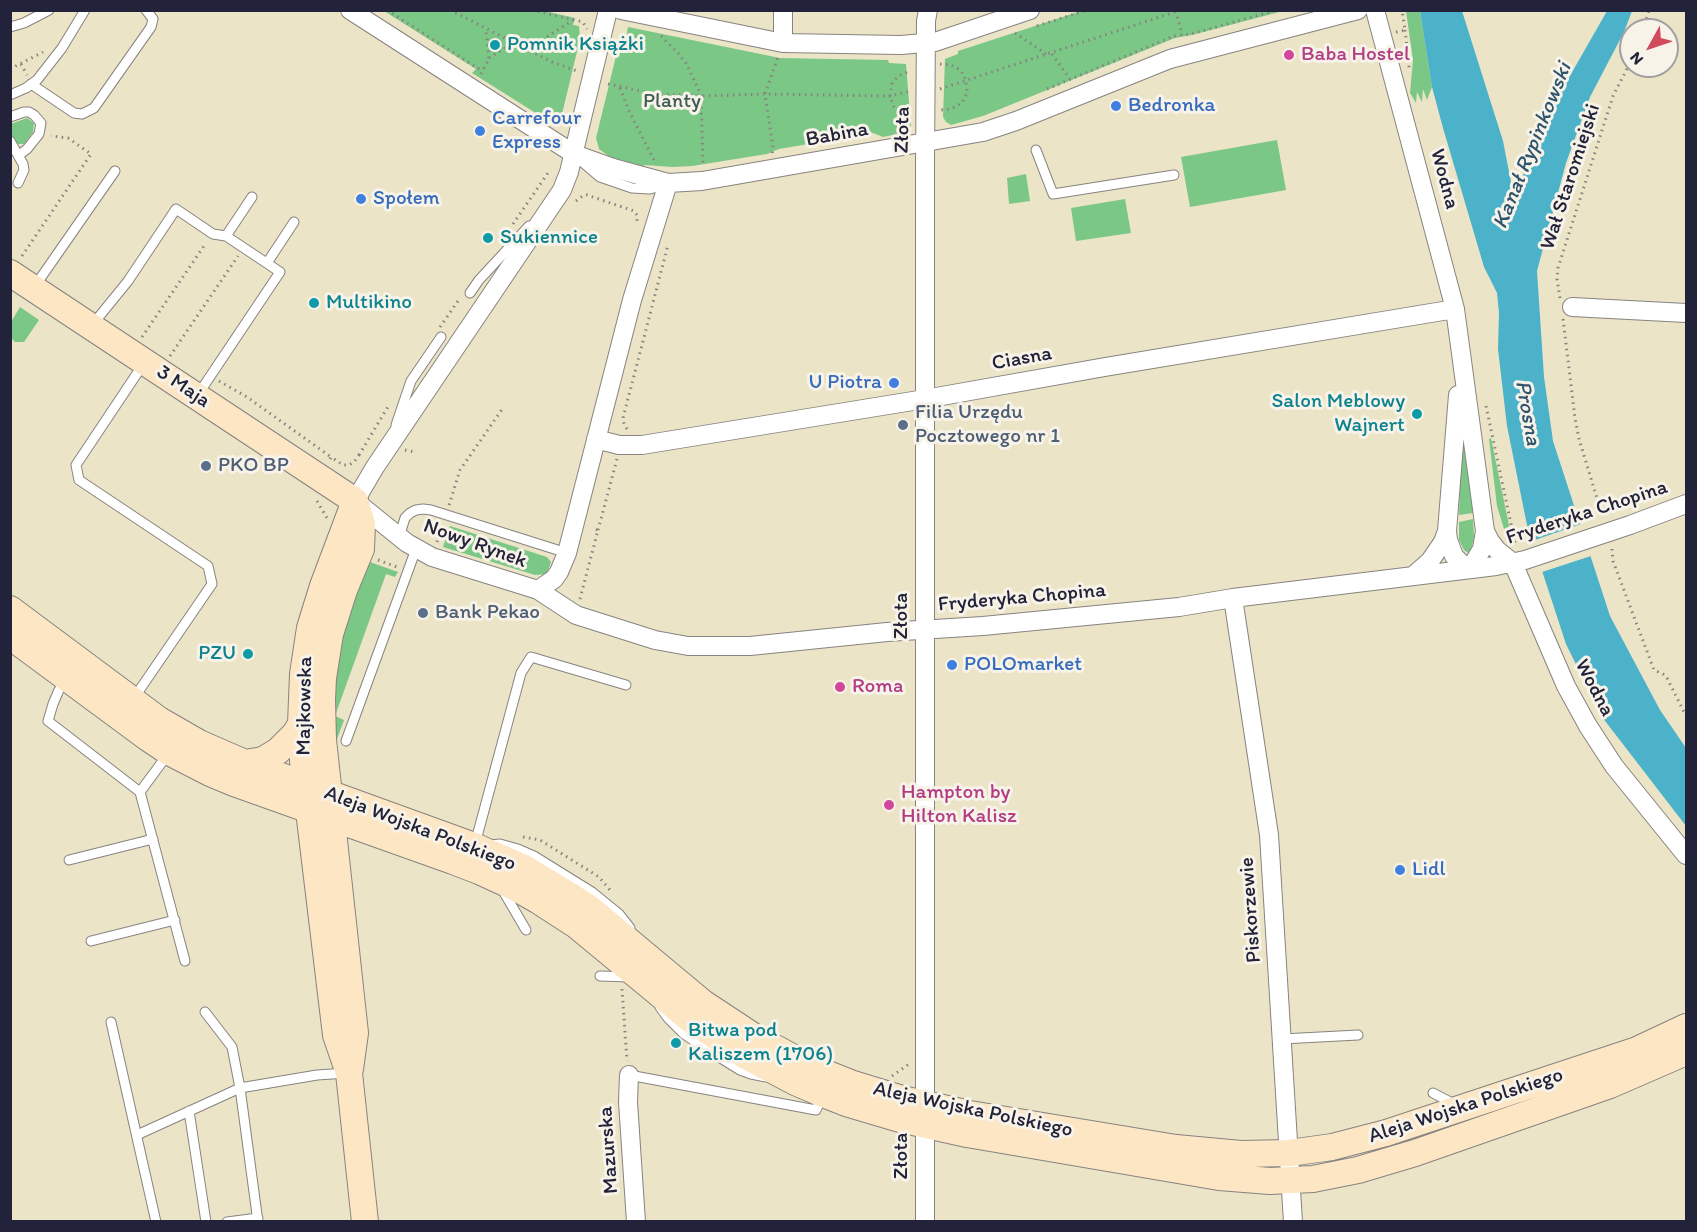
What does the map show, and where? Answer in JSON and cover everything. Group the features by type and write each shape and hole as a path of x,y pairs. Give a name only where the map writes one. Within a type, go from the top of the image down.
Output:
{"main road":[{"name":"3 Maja","path":"16,265 33,288 91,326 143,350 197,396 355,501"},
{"name":"Majkowska","path":"355,501 362,525 366,553 336,614 330,634 322,700 319,802 355,1033 349,1072 365,1221"},
{"name":"Majkowska","path":"319,802 303,761 301,724 303,674 310,628 355,501"},
{"name":"Aleja Wojska Polskiego","path":"10,609 180,733 245,763 319,802 496,879 539,901 598,941 691,1020 717,1039 795,1082 865,1109 1176,1148 1241,1154 1289,1153 1364,1140 1637,1050 1686,1027"},
{"name":"Aleja Wojska Polskiego","path":"10,636 147,738 210,773 474,846 526,869 569,895 611,925 641,976 703,1003 753,1036 803,1063 880,1093 967,1134 1219,1177 1254,1180 1313,1179 1337,1175 1397,1158 1610,1085 1686,1052"},
{"path":"245,763 263,760 278,751 301,724"}],"street":[{"name":"Babina","path":"350,10 574,154 613,168 668,183 702,181 1025,124 1170,59 1358,10"},
{"path":"355,501 390,445 564,202 566,180 608,10"},
{"path":"621,10 781,49 927,44 1030,10"},
{"path":"781,49 783,10"},
{"name":"Złota","path":"925,1221 925,143 928,10"},
{"name":"Wodna","path":"1376,10 1455,309 1485,531 1482,549 1467,569"},
{"name":"Nowy Rynek","path":"355,501 416,549 443,561 538,590 554,579 567,553 632,300 668,183"},
{"name":"Ciasna","path":"596,439 619,445 642,445 1455,309"},
{"path":"1565,310 1686,313"},
{"name":"Wodna","path":"1448,531 1461,360"},
{"name":"Fryderyka Chopina","path":"538,590 564,608 589,620 654,640 688,646 750,646 1168,608 1467,569 1604,534 1686,504"},
{"path":"1448,531 1448,540 1454,556 1467,569"},
{"path":"1413,576 1430,561 1448,531"},
{"name":"Wodna","path":"1485,531 1497,550 1518,557 1566,687 1588,726 1614,766 1686,855"},
{"path":"366,553 379,540 399,537"},
{"name":"Piskorzewie","path":"1233,598 1269,835 1293,1221"},
{"name":"Mazurska","path":"629,1075 628,1102 636,1221"}],"lane":[{"path":"10,27 24,23 49,10"},
{"path":"10,95 37,80 55,58 85,10"},
{"path":"32,84 74,113 82,114 94,108 151,27 153,19 146,10"},
{"path":"10,117 24,112 34,115 41,123 39,134 19,155"},
{"path":"10,141 23,164 24,170 18,183"},
{"path":"1036,150 1053,194 1174,175"},
{"path":"33,288 115,171"},
{"path":"226,236 252,197"},
{"path":"466,294 514,241 564,202"},
{"path":"91,326 128,281 176,209 213,234 226,236 243,247 280,272 197,396"},
{"path":"267,263 294,222"},
{"path":"390,445 411,381 438,335"},
{"path":"133,700 212,584 208,566 79,480 76,465 143,350"},
{"path":"399,537 405,518 416,510 423,509 567,553"},
{"path":"346,741 416,549"},
{"path":"474,846 520,673 531,657 626,685"},
{"path":"68,678 59,690 48,721 140,792 185,961"},
{"path":"140,792 169,752"},
{"path":"69,860 153,839"},
{"path":"496,879 526,930"},
{"path":"91,940 175,920"},
{"path":"600,976 641,976"},
{"path":"205,1012 232,1047 240,1088 258,1220 227,1221"},
{"path":"111,1022 156,1221"},
{"path":"1282,1039 1358,1035"},
{"path":"137,1135 240,1088 349,1072"},
{"path":"629,1075 816,1110 823,1094"},
{"path":"1433,1092 1462,1108"},
{"path":"189,1111 206,1221"}],"path":[{"path":"387,10 482,71"},
{"path":"450,10 527,50 577,71"},
{"path":"532,10 583,22 587,31"},
{"path":"939,89 1181,10"},
{"path":"1402,10 1409,65 1408,75"},
{"path":"1176,11 1182,35"},
{"path":"527,50 573,20"},
{"path":"486,30 489,59"},
{"path":"1392,33 1405,30"},
{"path":"1015,33 1049,54 1070,79"},
{"path":"659,34 686,63 701,96 703,168"},
{"path":"478,80 489,59 513,43"},
{"path":"770,156 773,148 765,94 781,49"},
{"path":"10,69 46,50"},
{"path":"939,110 951,109 962,104 967,93 964,75 956,67 940,64"},
{"path":"913,71 896,79 892,84 890,96 891,102 900,113 914,118"},
{"name":"Wał Staromiejski","path":"1622,78 1613,96 1558,268 1557,279 1565,310 1575,418 1604,534 1654,670 1667,678 1686,716"},
{"path":"605,84 655,94 701,96 765,94 890,96 913,90"},
{"path":"620,88 629,111 656,163"},
{"path":"16,265 91,154 68,138 39,134"},
{"path":"507,232 556,163"},
{"path":"695,169 712,167"},
{"path":"564,202 587,195 634,211 637,215 638,226"},
{"path":"143,350 213,234"},
{"path":"630,433 623,418 670,238"},
{"path":"170,356 243,247"},
{"path":"438,335 466,294"},
{"path":"327,462 331,457 344,465 354,462 360,456 392,400"},
{"path":"1486,407 1518,557"},
{"path":"448,507 460,470 502,408"},
{"path":"578,607 616,460 625,457"},
{"path":"316,500 326,514 329,523"},
{"path":"436,545 442,524"},
{"path":"592,529 598,530"},
{"path":"366,553 399,567"},
{"path":"629,1075 641,976"}],"green space":[{"path":"540,10 575,18 573,25 579,26 580,39 562,114 550,122 472,73 476,69 384,11"},
{"path":"1081,11 1283,11 1175,38 983,116 951,125 946,122 943,117 945,59 958,54 958,51"},
{"path":"1406,11 1420,11 1432,87 1427,100 1423,89 1422,102 1417,92 1416,103 1410,93 1413,60"},
{"name":"Planty","path":"628,27 780,58 888,60 889,63 906,64 911,128 907,132 883,137 873,133 692,166 643,166 610,157 599,149 596,138 620,40 623,37 626,38"},
{"path":"27,118 34,123 33,132 24,144 17,144 11,135 11,124"},
{"path":"1277,140 1286,190 1190,207 1181,157"},
{"path":"1026,174 1030,201 1009,204 1007,178"},
{"path":"1125,199 1131,233 1076,241 1071,208"},
{"path":"20,307 39,320 24,342 15,342 11,338 11,322"},
{"path":"1462,416 1465,417 1473,513 1459,515"},
{"path":"1491,438 1513,544 1505,532 1497,506 1489,439"},
{"path":"1473,519 1474,537 1468,553 1459,540 1459,522"},
{"path":"450,526 547,557 551,562 549,568 546,574 535,575 443,547"},
{"path":"367,561 398,572 395,577 386,574 335,716 344,720 337,739 337,749 333,749 331,737 337,641"}],"water":[{"name":"Prosna","path":"1420,11 1462,11 1503,141 1511,182 1513,188 1517,189 1555,102 1607,11 1632,11 1629,18 1619,18 1619,42 1590,97 1566,163 1537,271 1544,377 1553,441 1610,616 1660,710 1686,748 1686,826 1602,717 1566,644 1527,525 1507,426 1498,349 1497,293 1484,267 1432,87"}],"pier":[{"path":"1584,523 1594,555 1539,573 1529,542"}],"place":[{"name":"Pomnik Książki","path":"495,45"},
{"name":"Baba Hostel","path":"1289,55"},
{"name":"Bedronka","path":"1116,106"},
{"name":"Carrefour Express","path":"480,131"},
{"name":"Społem","path":"361,199"},
{"name":"Sukiennice","path":"488,238"},
{"name":"Multikino","path":"314,303"},
{"name":"U Piotra","path":"894,383"},
{"name":"Salon Meblowy Wajnert","path":"1417,414"},
{"name":"Filia Urzędu Pocztowego nr 1","path":"903,425"},
{"name":"PKO BP","path":"206,466"},
{"name":"Bank Pekao","path":"423,613"},
{"name":"PZU","path":"248,654"},
{"name":"POLOmarket","path":"952,665"},
{"name":"Roma","path":"840,687"},
{"name":"Hampton by Hilton Kalisz","path":"889,805"},
{"name":"Lidl","path":"1400,870"},
{"name":"Bitwa pod Kaliszem (1706)","path":"676,1043"}],"water label":[{"name":"Kanał Rypinkowski","path":"1533,146"}]}
